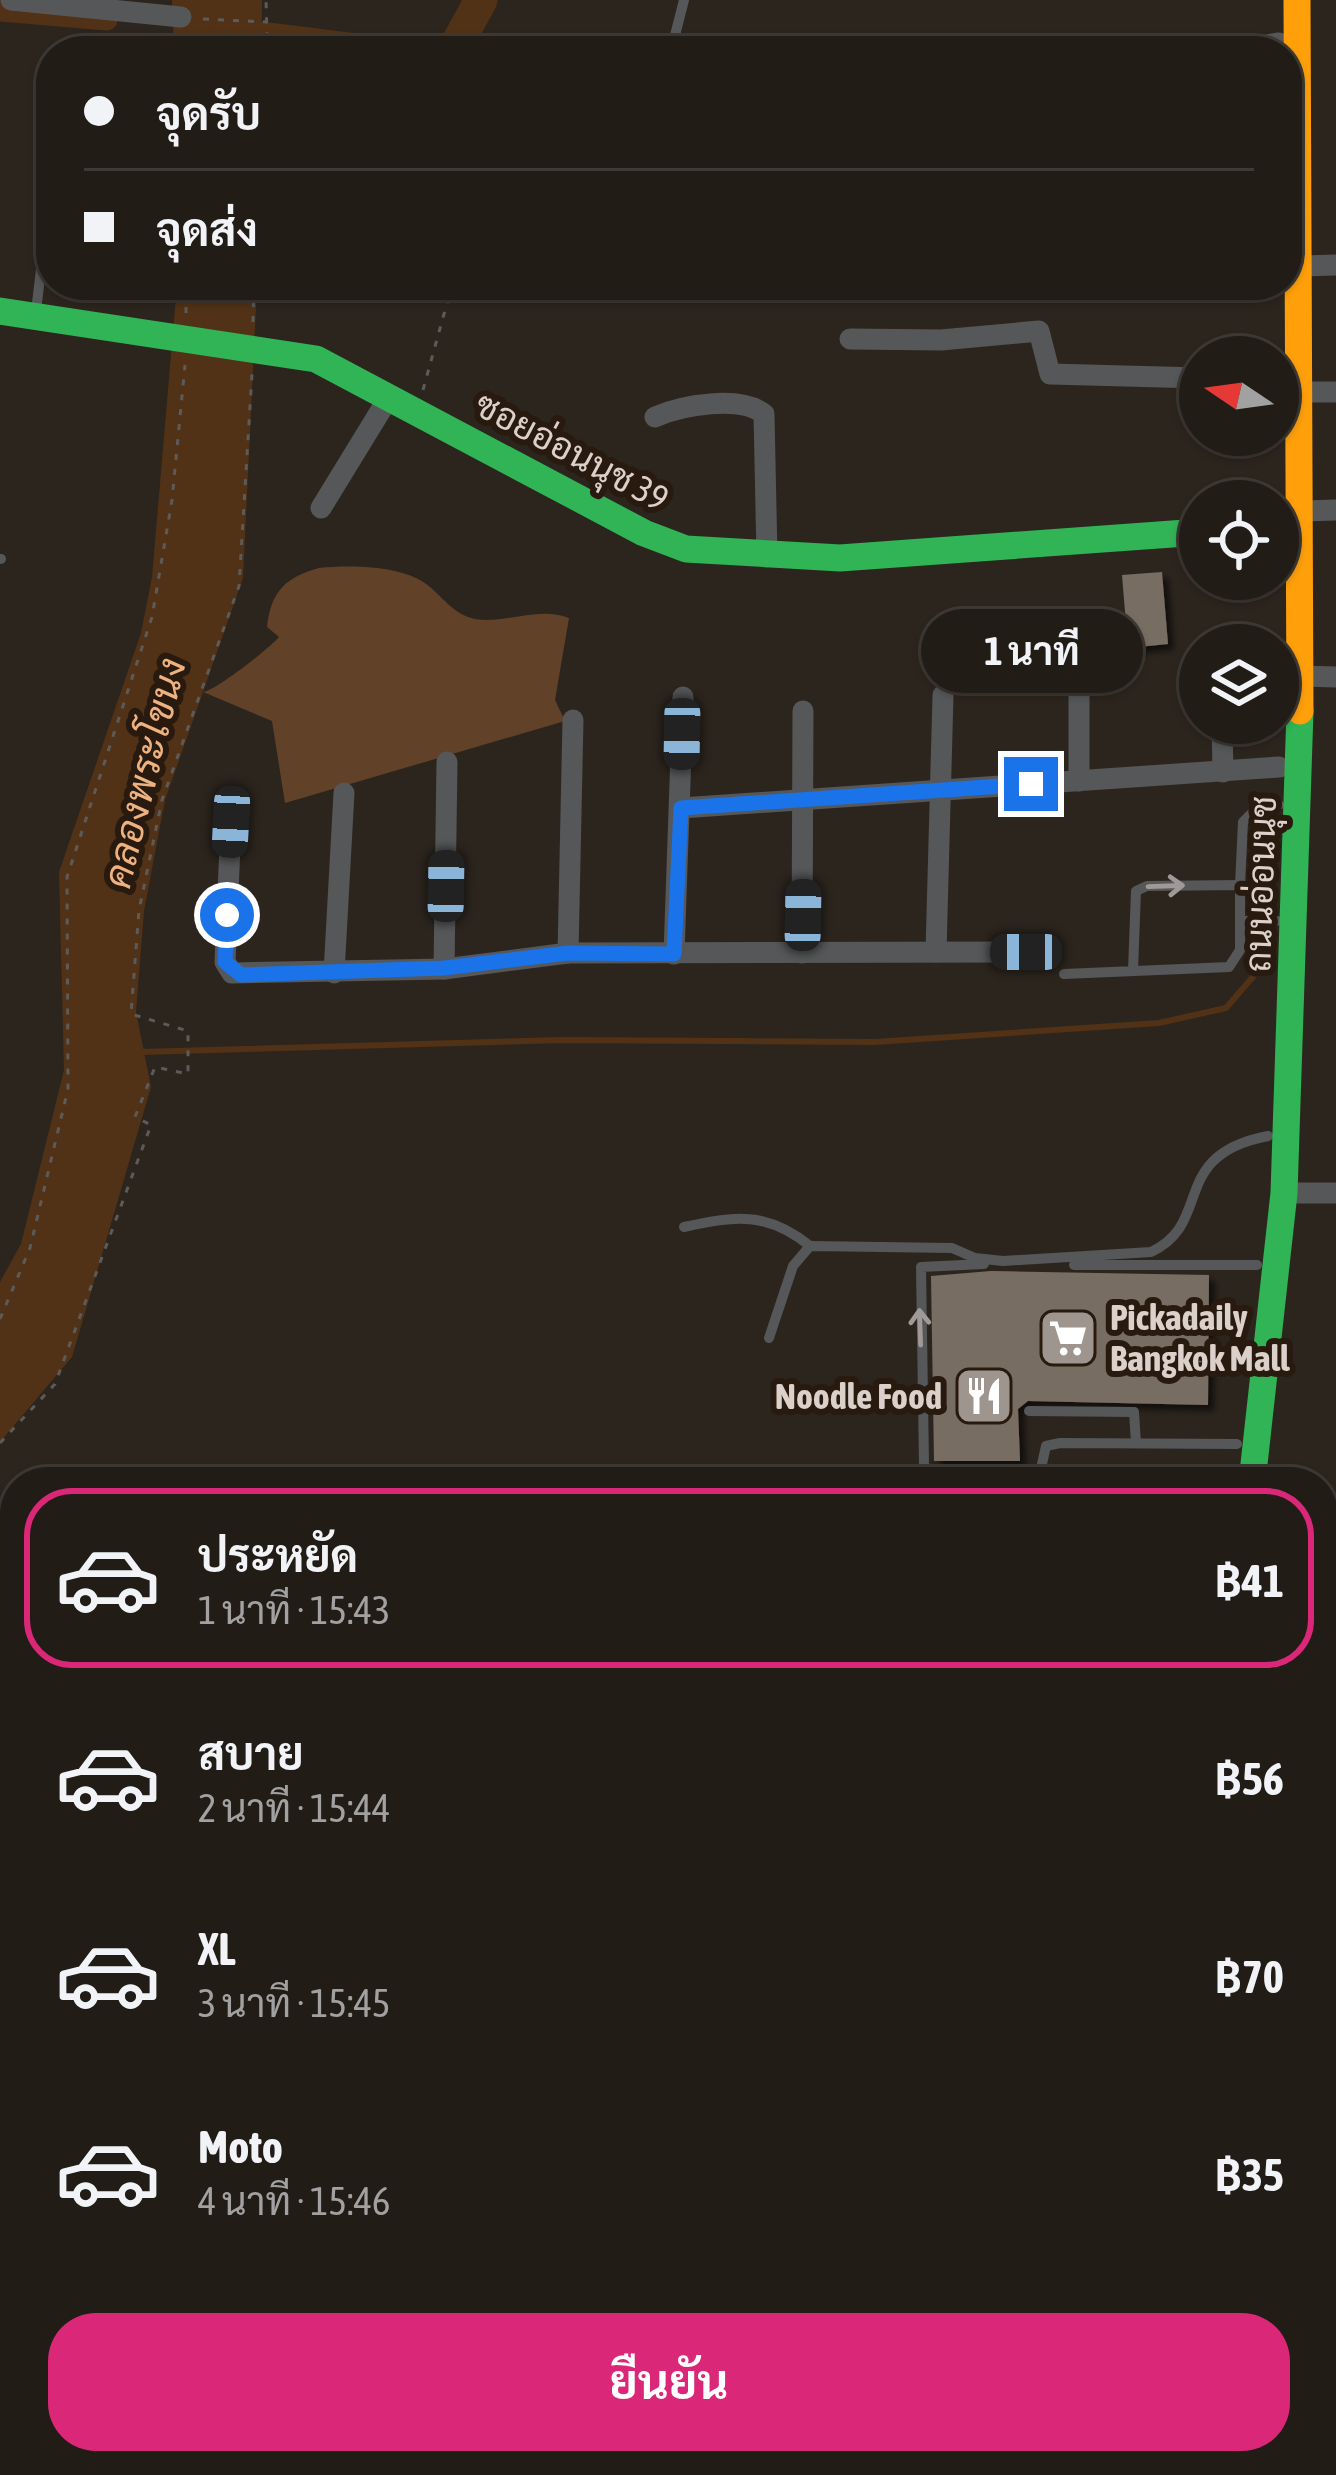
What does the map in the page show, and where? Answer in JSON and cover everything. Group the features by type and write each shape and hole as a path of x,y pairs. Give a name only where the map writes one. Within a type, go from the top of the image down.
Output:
{"main road":[{"path":"1277,0 1279,36"},
{"name":"ถนนอ่อนนุช","path":"1296,36 1297,0"},
{"name":"ถนนอ่อนนุช","path":"1289,336 1290,300"},
{"name":"ซอยอ่อนนุช 39","path":"0,311 172,333 316,359 418,409 644,533 686,549 840,559 1179,534"},
{"name":"ถนนอ่อนนุช","path":"1253,1467 1274,1192 1290,744"},
{"name":"ถนนอ่อนนุช","path":"1235,1467 1257,1265 1274,1192 1268,1136 1279,805 1290,766"}],"street":[{"path":"11,0 143,7 184,22"},
{"path":"1302,270 1336,265"},
{"path":"850,339 941,340 1039,331 1046,368 1055,376 1179,378"},
{"path":"1299,385 1336,392"},
{"path":"321,508 389,397"},
{"path":"656,417 675,408 748,405 764,414 767,557"},
{"path":"1299,518 1336,510"},
{"path":"1299,676 1336,676"},
{"path":"1079,689 1079,782"},
{"path":"936,952 943,694"},
{"path":"674,954 683,697"},
{"path":"802,953 803,711"},
{"path":"568,953 573,721"},
{"path":"1222,744 1222,772"},
{"path":"444,968 447,762"},
{"path":"681,808 1290,766"},
{"path":"334,973 344,793"},
{"path":"231,822 227,968 241,975 444,968 568,953 1026,952"},
{"path":"1274,1192 1336,1192"}],"lane":[{"path":"675,36 683,0"},
{"path":"35,314 37,300"},
{"path":"1064,974 1229,968 1240,950 1243,822 1254,811 1279,805"},
{"path":"1132,970 1136,891 1240,885"},
{"path":"1240,921 1276,921"},
{"path":"684,1227 754,1216 785,1226 810,1246 952,1247 975,1258 1003,1261 1150,1252 1166,1245 1176,1231 1210,1161 1225,1148 1268,1136"},
{"path":"769,1339 793,1266 810,1246"},
{"path":"925,1467 921,1267 1257,1265"},
{"path":"1029,1411 1135,1412 1136,1443"},
{"path":"1041,1467 1046,1446 1237,1444"}],"path":[{"path":"266,0 266,36"},
{"path":"184,36 184,22 265,22"},
{"path":"172,333 182,300"},
{"path":"254,300 254,323"},
{"path":"418,409 448,300"},
{"path":"0,1318 30,1248 68,1089 67,877 152,617 172,500 185,349"},
{"path":"0,1443 55,1384 151,1125 135,1117 155,1067 188,1074 188,1031 131,1014 139,910 162,800 239,586 253,361"}],"shaded area":[{"path":"362,567 407,574 475,619 546,614 569,618 555,700 565,721 285,803 272,721 203,692 219,685 279,637 267,627 277,595 289,581 319,568"}],"water":[{"path":"172,0 262,0 261,36 173,36"},
{"name":"คลองพระโขนง","path":"176,300 256,300 243,578 165,800 144,911 136,1012 151,1087 72,1357 0,1442 0,1282 21,1244 64,1070 59,872 141,633 152,577"}],"building":[{"path":"1162,572 1168,644 1128,648 1122,575"},
{"name":"Pickadaily Bangkok Mall","path":"991,1271 1209,1275 1208,1405 1028,1401 1018,1409 1020,1461 934,1461 931,1276"}],"waterway":[{"path":"461,36 481,0"},
{"path":"0,11 107,20"},
{"path":"229,36 245,36"},
{"path":"141,1052 563,1040 875,1042 1159,1023 1226,1008 1258,971"}],"traffic: fast":[{"path":"0,311 316,359 644,533 686,549 840,558 1179,534"},
{"path":"1254,1467 1284,1193 1300,711"}],"traffic: slow":[{"path":"1297,0 1297,36"},
{"path":"1298,300 1300,711"}],"place":[{"name":"Pickadaily Bangkok Mall","path":"1068,1338"},
{"name":"Noodle Food","path":"984,1396"}],"route":[{"path":"227,915 225,962 232,974 241,975 444,968 568,953 674,954 681,808 1031,784"}]}
